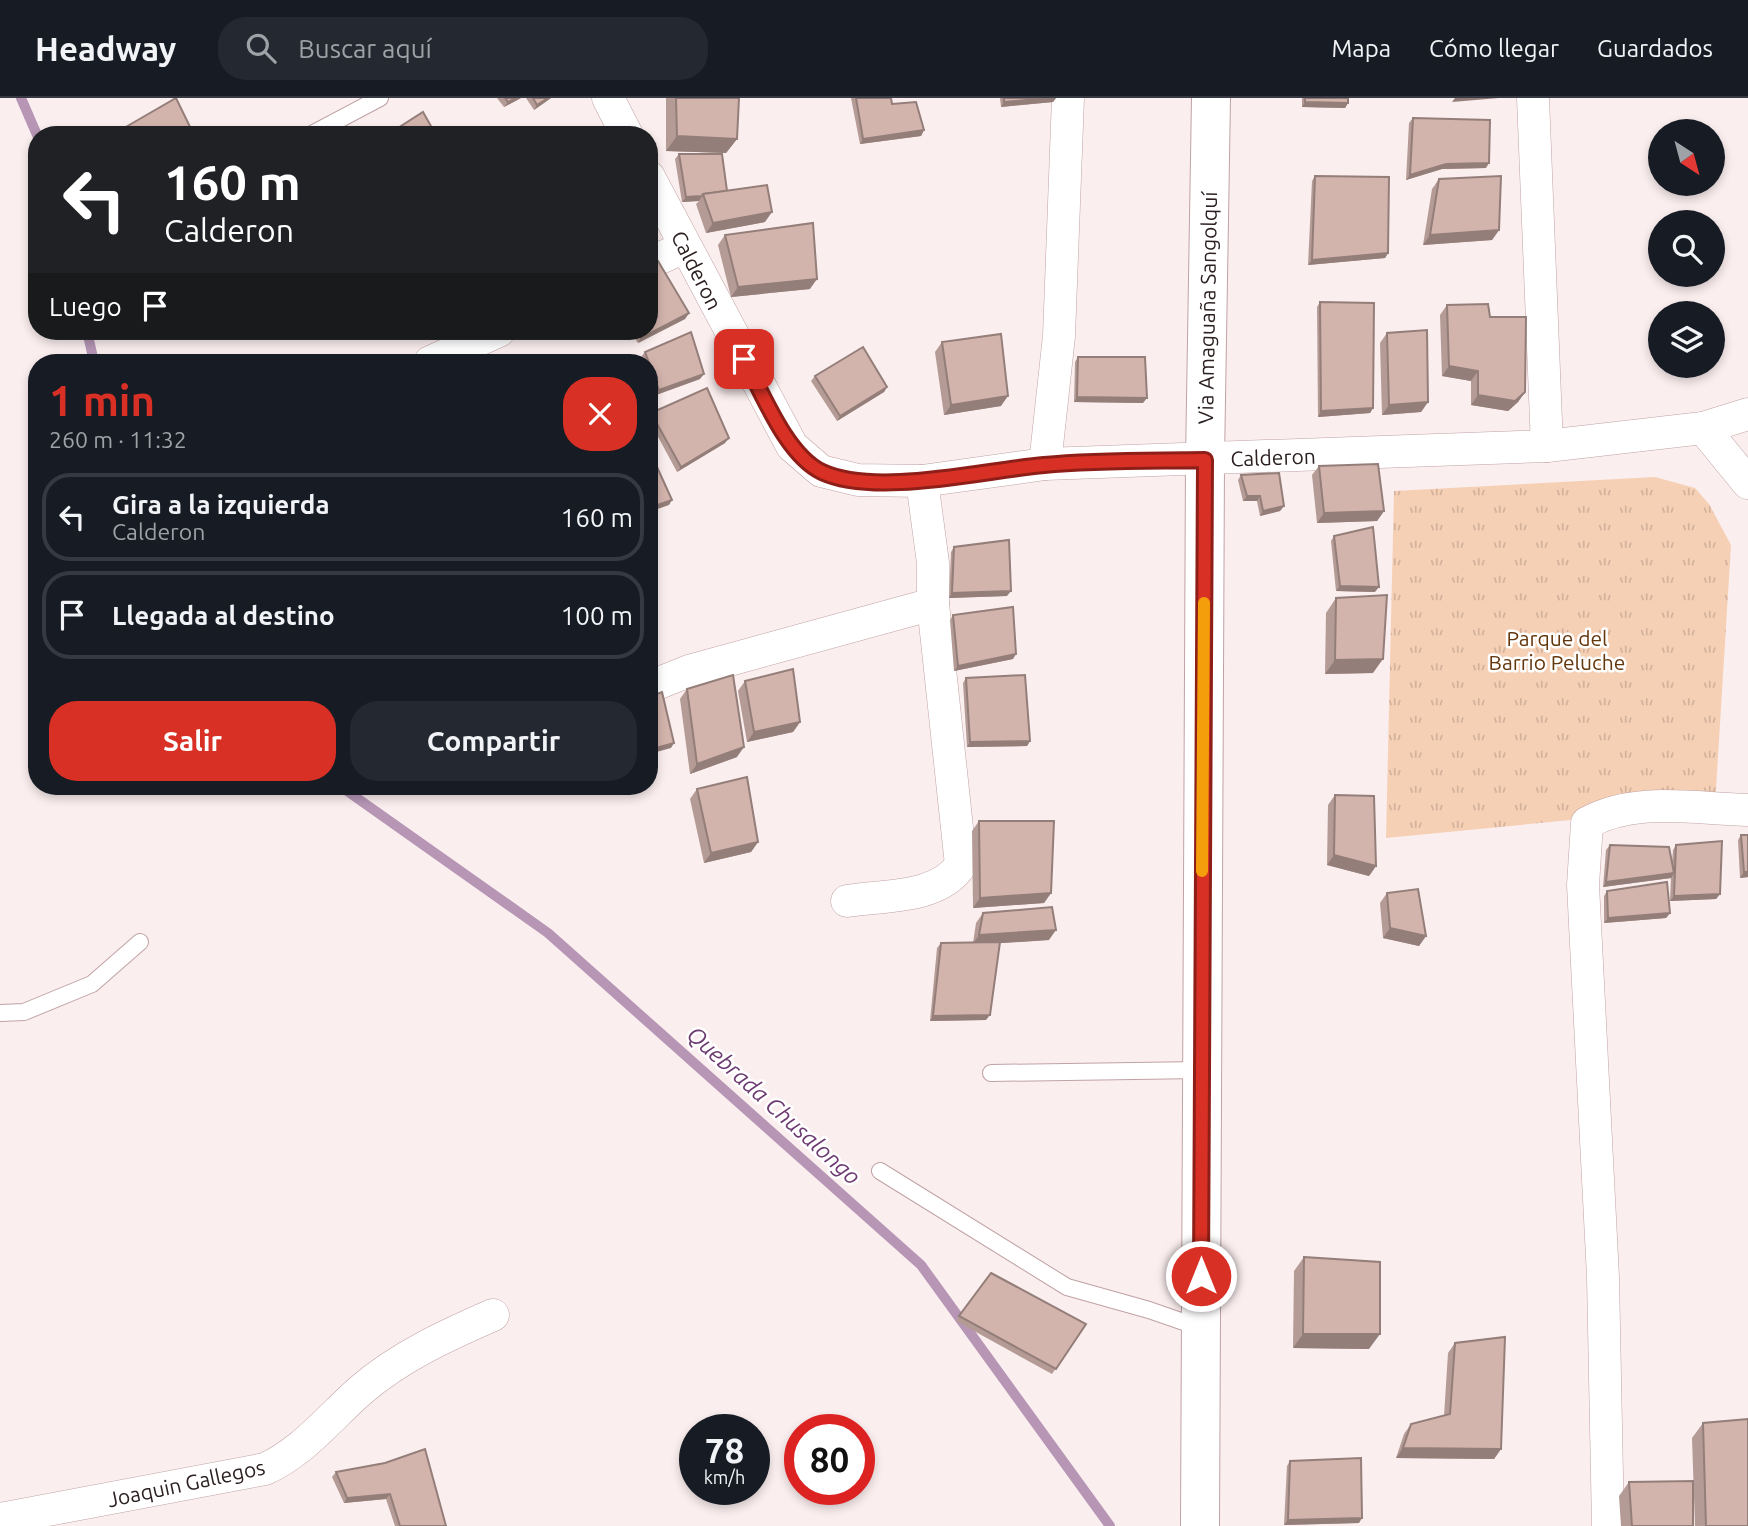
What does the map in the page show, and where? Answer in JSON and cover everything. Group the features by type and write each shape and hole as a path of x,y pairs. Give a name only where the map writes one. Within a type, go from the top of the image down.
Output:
{"highway":[{"name":"Via Amaguaña Sangolquí","path":"1200,1526 1205,460 1211,98"}],"street":[{"path":"608,98 622,126"},
{"path":"1045,464 1059,336 1068,98"},
{"path":"1533,98 1547,446"},
{"name":"Calderon","path":"658,194 792,446 821,471 858,480 922,481 1045,464 1547,446 1703,428 1748,414"},
{"path":"658,259 685,247"},
{"path":"448,354 479,340"},
{"path":"1703,428 1748,483"},
{"path":"847,901 934,888 953,877 961,864 933,604 933,563 922,481"},
{"path":"658,683 689,671 933,604"},
{"path":"1608,1526 1603,1277 1583,885 1587,823 1606,812 1630,806 1748,806"},
{"name":"Joaquin Gallegos","path":"0,1519 112,1513 265,1469 288,1459 363,1388 432,1342 493,1315"}],"lane":[{"path":"327,126 380,98"},
{"path":"0,1013 24,1013 92,985 140,942"},
{"path":"991,1073 1201,1070"},
{"path":"880,1171 1067,1287 1201,1328"}],"green space":[{"name":"Parque del Barrio Peluche","path":"1655,477 1695,488 1709,504 1731,545 1715,806 1386,838 1394,491"}],"building":[{"path":"176,98 190,126 127,126"},
{"path":"533,98 548,98 537,105"},
{"path":"676,98 739,98 737,139 677,136"},
{"path":"856,98 891,98 892,104 916,102 924,130 863,139"},
{"path":"1004,98 1049,98 1004,102"},
{"path":"1305,98 1348,98 1348,103 1305,102"},
{"path":"423,112 431,126 401,126"},
{"path":"1413,118 1490,120 1489,163 1446,164 1410,175"},
{"path":"679,154 722,154 727,191 686,197"},
{"path":"1315,176 1389,177 1388,253 1312,260"},
{"path":"1501,176 1499,230 1430,235 1439,179"},
{"path":"767,185 772,212 713,223 703,194"},
{"path":"813,223 817,279 738,287 725,235"},
{"path":"658,261 689,313 658,329"},
{"path":"1320,302 1374,303 1373,408 1321,411"},
{"path":"1488,304 1490,317 1526,317 1525,392 1515,401 1478,395 1478,371 1449,366 1447,305"},
{"path":"1427,330 1428,402 1389,405 1387,333"},
{"path":"691,332 704,374 659,390 658,354 645,352"},
{"path":"1001,334 1008,396 951,405 942,342"},
{"path":"863,347 887,387 840,416 815,376"},
{"path":"1078,357 1145,357 1147,398 1077,397"},
{"path":"707,388 729,438 681,467 658,426 658,410"},
{"path":"1378,464 1384,511 1324,513 1319,466"},
{"path":"658,469 672,500 658,505"},
{"path":"1279,473 1284,506 1263,511 1260,496 1247,496 1241,475"},
{"path":"1373,527 1379,587 1340,586 1334,536"},
{"path":"1009,540 1011,591 952,593 954,547"},
{"path":"1387,595 1383,659 1335,660 1336,598"},
{"path":"1013,607 1016,654 958,666 953,615"},
{"path":"793,669 800,722 754,732 745,681"},
{"path":"733,675 744,747 697,764 687,689"},
{"path":"1025,675 1030,741 970,742 966,678"},
{"path":"662,692 674,743 658,747 658,694"},
{"path":"747,777 758,842 711,853 697,789"},
{"path":"1335,795 1374,796 1376,866 1334,855"},
{"path":"979,821 1054,821 1051,893 980,898"},
{"path":"1741,835 1748,835 1748,872 1744,872"},
{"path":"1722,841 1720,894 1674,896 1676,845"},
{"path":"1610,845 1669,847 1674,873 1606,882"},
{"path":"1667,882 1670,913 1608,918 1607,891"},
{"path":"1418,889 1426,936 1390,928 1387,893"},
{"path":"1052,907 1056,930 979,935 983,913"},
{"path":"1000,942 990,1015 933,1016 941,943"},
{"path":"1304,1257 1380,1262 1380,1334 1303,1334"},
{"path":"991,1273 1086,1324 1056,1369 959,1316"},
{"path":"1505,1337 1501,1449 1403,1448 1411,1424 1450,1414 1455,1343"},
{"path":"1748,1419 1748,1526 1706,1526 1703,1423"},
{"path":"425,1449 446,1526 400,1526 390,1494 347,1498 336,1472 385,1463"},
{"path":"1361,1458 1362,1518 1288,1520 1290,1461"},
{"path":"1693,1481 1693,1526 1632,1526 1629,1482"}],"waterway":[{"name":"Quebrada Chusalongo","path":"21,98 33,126"},
{"name":"Quebrada Chusalongo","path":"89,340 92,354"},
{"name":"Quebrada Chusalongo","path":"353,795 548,933 921,1265 1110,1526"}],"slow traffic":[{"path":"1202,871 1204,603"}],"route":[{"path":"744,359 792,446 821,471 858,480 922,481 1045,464 1205,460 1201,1276"}]}
